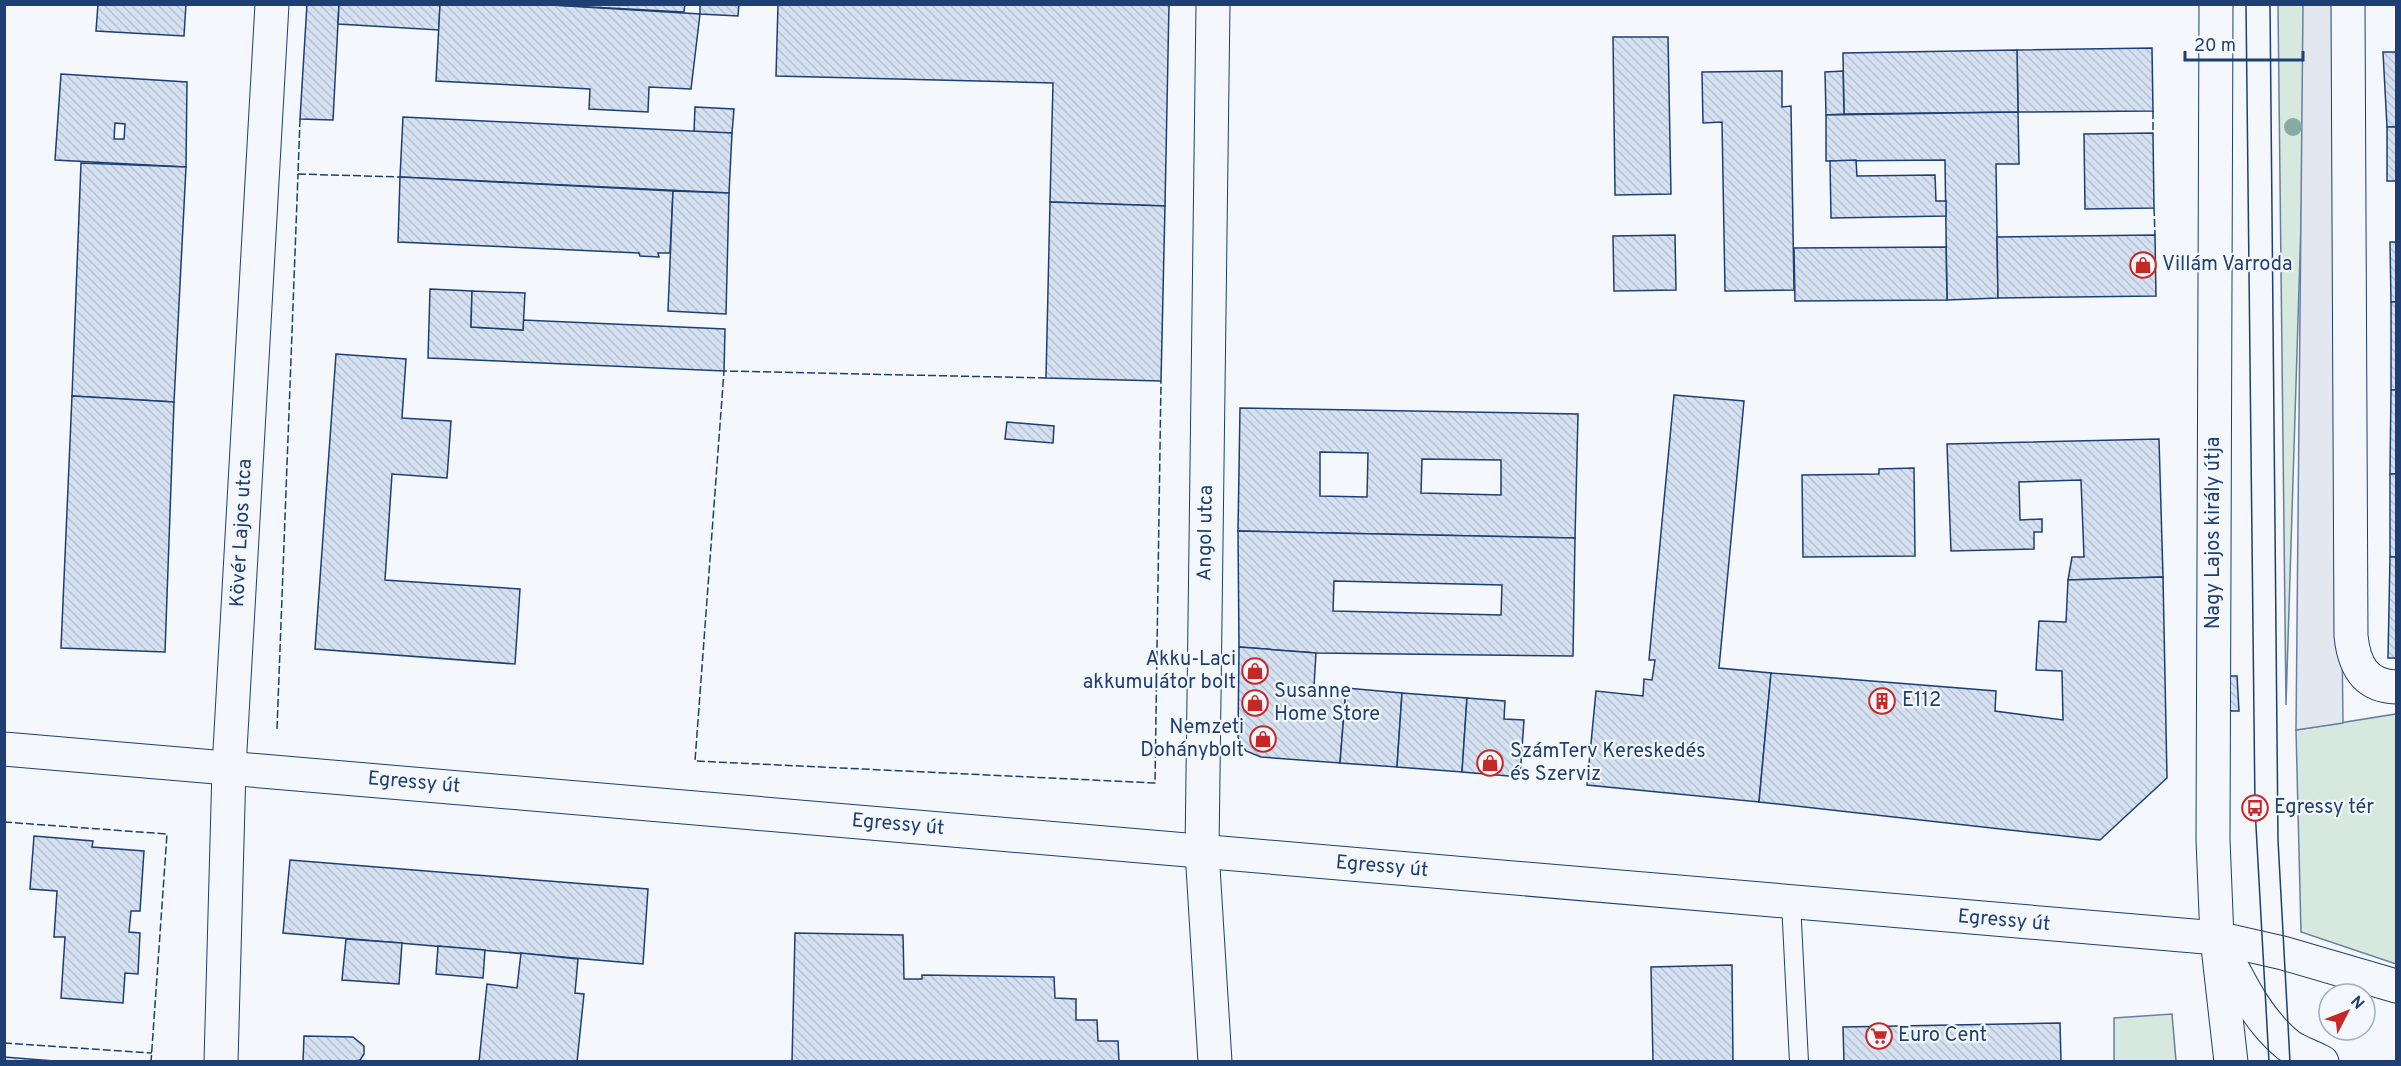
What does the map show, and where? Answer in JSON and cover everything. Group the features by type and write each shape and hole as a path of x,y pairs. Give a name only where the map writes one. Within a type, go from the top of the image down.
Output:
{"street":[{"name":"Kövér Lajos utca","path":"221,1062 229,768 272,4"},
{"name":"Angol utca","path":"1213,4 1202,851 1215,1062"},
{"name":"Nagy Lajos király útja","path":"2216,4 2212,840 2217,938 2231,1062"},
{"path":"2348,4 2351,636 2353,654 2360,671 2373,682 2397,687"},
{"name":"Egressy út","path":"4,749 2217,938 2283,953 2397,986"},
{"path":"2217,938 2242,987 2265,1020 2289,1046 2322,1062"}],"lane":[{"path":"1791,903 1799,1062"}],"shaded area":[{"path":"2278,5 2304,5 2305,95 2286,705"},
{"path":"2303,5 2335,5 2343,723 2296,730"},
{"path":"2396,714 2396,964 2301,932 2296,730"},
{"path":"2172,1014 2176,1061 2114,1061 2114,1018"}],"building":[{"path":"98,4 186,4 184,36 96,31"},
{"path":"307,4 339,4 333,120 300,119"},
{"path":"339,4 440,4 439,30 338,24"},
{"path":"440,4 535,4 700,14 691,89 649,87 648,112 589,109 590,89 436,81"},
{"path":"535,4 685,4 684,12"},
{"path":"700,4 739,4 738,16 700,14"},
{"path":"778,4 1169,4 1165,206 1050,202 1053,83 776,76"},
{"path":"1613,37 1668,37 1671,194 1615,195"},
{"path":"2152,48 2153,111 2018,112 2017,50"},
{"path":"2017,50 2018,112 1844,114 1843,53"},
{"path":"2383,52 2396,52 2396,127 2387,127"},
{"path":"1782,71 1782,107 1791,106 1794,290 1725,291 1722,122 1703,123 1702,72"},
{"path":"1843,71 1844,114 1826,115 1825,72"},
{"path":"61,74 187,82 186,167 55,160","holes":["115,123 125,124 124,139 114,139"]},
{"path":"695,107 734,109 732,133 694,132"},
{"path":"2018,112 2019,164 1996,164 1998,298 1947,300 1945,160 1826,161 1826,115"},
{"path":"403,117 732,133 729,193 400,177"},
{"path":"2387,127 2396,127 2396,181 2387,181"},
{"path":"2153,133 2154,208 2085,209 2084,134"},
{"path":"1856,160 1857,176 1935,175 1936,201 1946,201 1946,216 1831,218 1830,161"},
{"path":"81,163 186,167 174,402 72,396"},
{"path":"400,177 673,191 670,253 658,253 659,257 640,256 639,253 398,242"},
{"path":"673,191 729,193 726,314 668,311"},
{"path":"1050,202 1165,206 1161,381 1046,378"},
{"path":"1675,235 1676,290 1614,291 1613,236"},
{"path":"2155,235 2156,296 1998,298 1997,237"},
{"path":"2390,242 2396,242 2396,302 2391,302"},
{"path":"1946,247 1947,300 1795,301 1794,248"},
{"path":"430,289 472,291 471,327 523,330 523,320 725,329 724,371 428,358"},
{"path":"472,291 525,293 523,330 471,327"},
{"path":"2391,302 2396,302 2396,390 2391,390"},
{"path":"336,354 406,359 402,418 451,421 447,478 392,474 385,580 520,589 515,664 315,649"},
{"path":"2391,390 2396,390 2396,474 2390,474"},
{"path":"1674,395 1744,401 1719,668 1771,673 1759,802 1587,785 1596,691 1643,696 1644,679 1652,680 1655,660 1649,660"},
{"path":"72,396 174,402 165,652 61,648"},
{"path":"1240,408 1578,414 1575,538 1238,531","holes":["1320,452 1368,453 1367,497 1320,496","1422,459 1501,460 1501,495 1421,493"]},
{"path":"1007,422 1054,426 1053,443 1005,439"},
{"path":"2159,439 2163,577 2068,580 2072,557 2084,557 2081,480 2019,482 2020,520 2042,519 2042,532 2034,532 2034,549 1951,551 1947,444"},
{"path":"1914,468 1915,556 1803,557 1802,475 1879,474 1879,469"},
{"path":"2390,474 2396,474 2396,557 2390,557"},
{"path":"1238,531 1575,538 1573,656 1316,653 1239,647","holes":["1334,581 1502,585 1501,615 1333,611"]},
{"path":"2390,557 2396,557 2396,658 2388,658"},
{"name":"E112","path":"2163,577 2167,778 2100,840 1759,802 1771,673 1996,691 1995,711 2063,720 2062,671 2036,670 2039,621 2066,622 2068,580"},
{"path":"1239,647 1316,653 1314,686 1346,688 1340,763 1261,757 1246,751 1238,737"},
{"path":"2226,676 2237,676 2239,711 2226,711"},
{"path":"1346,688 1402,693 1397,767 1340,763"},
{"path":"1402,693 1467,698 1462,772 1397,767"},
{"path":"1467,698 1505,701 1504,719 1524,720 1520,777 1462,772"},
{"path":"34,836 93,841 92,847 144,851 140,911 131,911 129,932 140,933 138,974 125,973 123,1003 61,998 65,937 54,937 57,891 30,889"},
{"path":"290,860 648,889 643,964 283,933"},
{"path":"795,933 903,935 904,979 922,979 922,975 1054,977 1055,998 1076,999 1076,1020 1097,1020 1098,1041 1118,1041 1119,1062 792,1062"},
{"path":"346,939 402,943 399,984 342,980"},
{"path":"438,946 485,950 483,978 436,974"},
{"path":"521,953 578,959 575,993 584,994 577,1062 479,1062 487,984 517,988"},
{"path":"1732,965 1733,1062 1653,1062 1651,967"},
{"path":"2060,1023 2061,1062 1844,1062 1843,1027"},
{"path":"304,1036 353,1037 364,1046 364,1054 360,1060 353,1062 303,1062"},
{"path":"4,1057 67,1062 4,1062"}],"tram line":[{"path":"2246,4 2255,808 2269,1062"},
{"path":"2270,4 2278,840 2290,1062"}],"fence":[{"path":"2153,111 2153,133"},
{"path":"300,119 298,174 400,177"},
{"path":"277,729 298,174"},
{"path":"2154,208 2155,235"},
{"path":"1046,378 724,371 695,761 1155,783 1161,381"},
{"path":"4,822 167,834 151,1062"},
{"path":"4,1043 152,1053"}],"place":[{"name":"Villám Varroda","path":"2143,265"},
{"name":"Akku-Laci akkumulátor bolt","path":"1255,671"},
{"name":"E112","path":"1882,701"},
{"name":"Susanne Home Store","path":"1255,703"},
{"name":"Nemzeti Dohánybolt","path":"1263,739"},
{"name":"SzámTerv Kereskedés és Szerviz","path":"1490,763"},
{"name":"Egressy tér","path":"2255,808"},
{"name":"Euro Cent","path":"1879,1036"}]}
